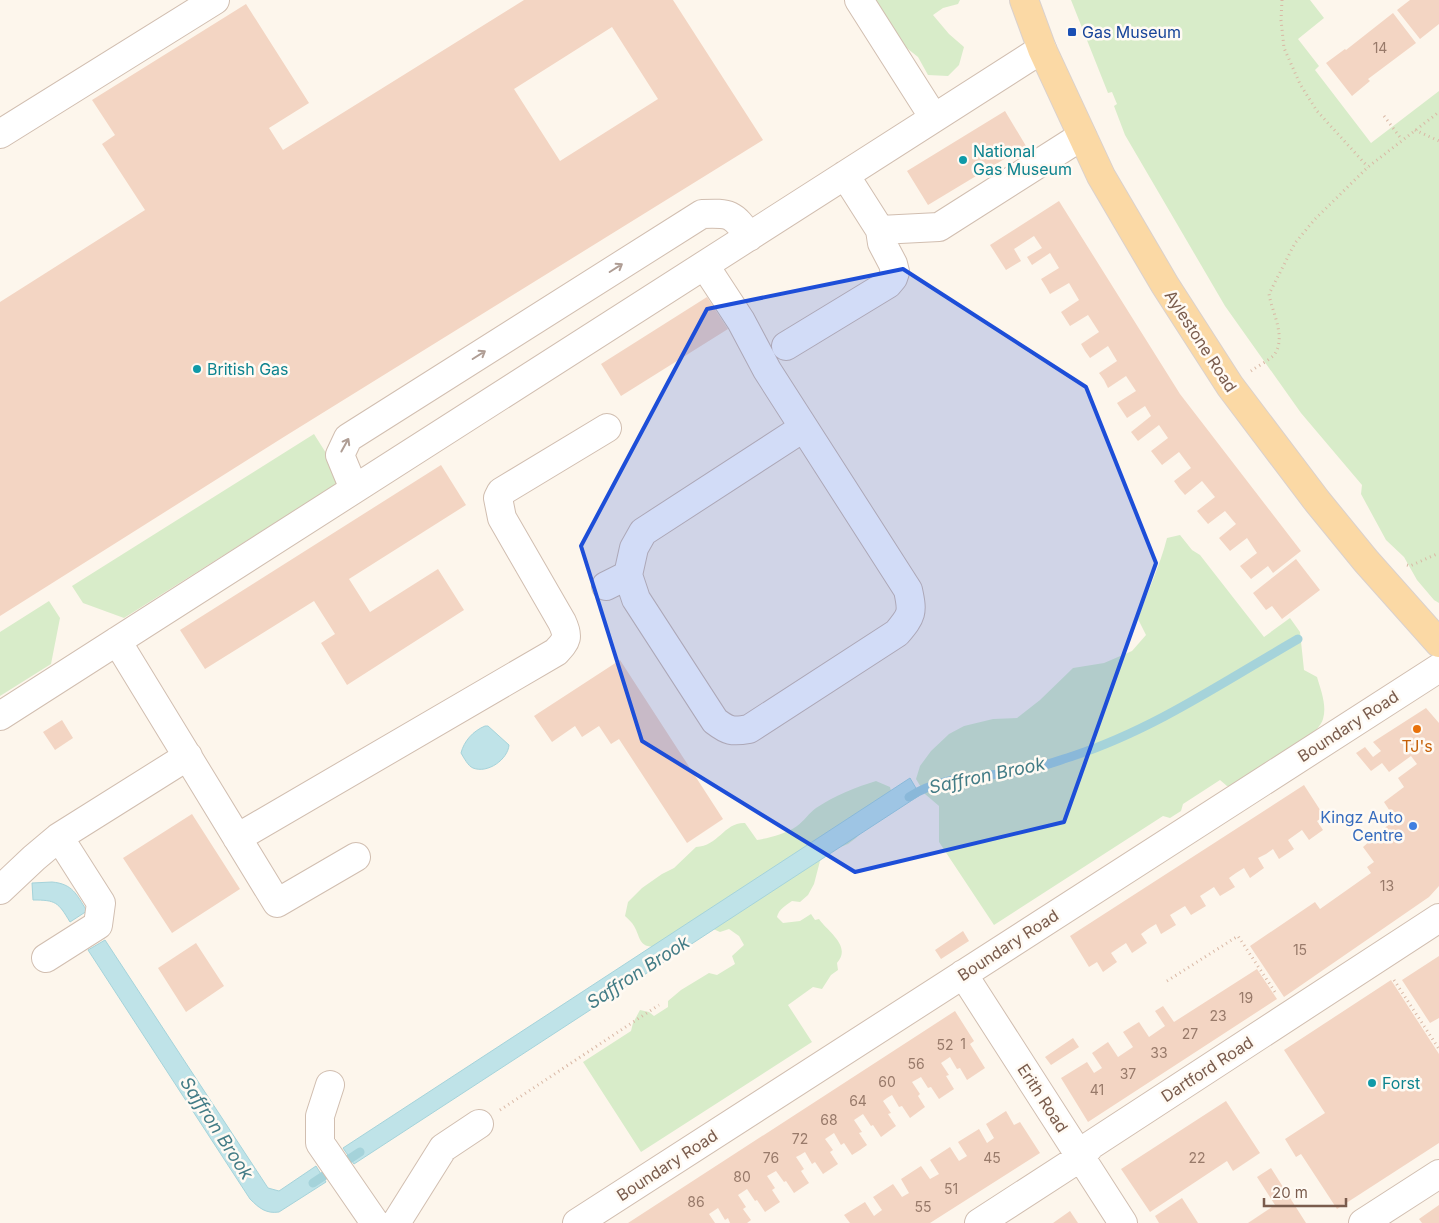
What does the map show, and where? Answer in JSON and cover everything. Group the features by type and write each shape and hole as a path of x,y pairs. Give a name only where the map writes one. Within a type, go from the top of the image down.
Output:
{"main road":[{"name":"Aylestone Road","path":"1024,0 1042,49 1101,176 1137,238 1230,386 1317,501 1366,561 1439,644"}],"street":[{"path":"0,134 216,0"},
{"path":"859,0 934,118"},
{"path":"0,716 1042,49"},
{"path":"880,230 939,227 1082,136"},
{"path":"786,346 888,284 893,278 893,264 885,250 880,230 845,175"},
{"path":"354,489 340,455 348,438 365,427 702,214 723,213 738,220 749,237"},
{"path":"705,266 741,321 767,370 803,428 908,590 911,604 910,618 897,633 749,729 736,731 726,729 715,720 636,599 617,580 643,532 803,428"},
{"path":"237,838 556,652 566,641 566,632 562,622 502,518 498,498 501,492 607,428"},
{"path":"117,641 277,903 356,857"},
{"name":"Boundary Road","path":"577,1223 1439,668"},
{"path":"0,890 34,858 59,838 188,756"},
{"path":"46,958 98,925 101,903 59,838"},
{"name":"Dartford Road","path":"979,1223 1081,1157 1091,1145 1379,957 1438,921"},
{"name":"Erith Road","path":"963,974 1123,1223"},
{"path":"330,1085 320,1116 320,1143 375,1223"},
{"path":"396,1223 443,1148 479,1124"},
{"path":"1363,1223 1439,1174"}],"path":[{"path":"1282,0 1281,20 1284,48 1300,84 1317,111 1368,167"},
{"path":"1230,386 1273,356 1278,348 1280,338 1269,294 1295,243 1314,219 1368,167 1439,112"},
{"path":"1384,116 1402,140"},
{"path":"1415,130 1439,142"},
{"path":"1167,981 1238,936 1290,1015"},
{"path":"1379,957 1439,1049"},
{"path":"479,1124 659,1005"}],"highlighted area":[{"path":"903,269 1086,387 1156,563 1064,822 855,872 642,741 581,546 707,309"}],"green space":[{"path":"875,0 960,0 958,4 943,8 933,15 949,34 964,47 959,65 948,76 928,75 918,57 898,41"},
{"path":"1071,0 1310,0 1324,18 1298,39 1319,66 1315,70 1371,143 1439,91 1439,603 1434,600 1417,580 1404,557 1386,540 1361,494 1362,485 1301,413 1225,306 1125,135 1114,106 1117,104 1112,92 1108,93"},
{"path":"314,434 343,480 124,618 83,603 72,586"},
{"path":"1180,535 1192,550 1200,555 1264,637 1290,618 1300,632 1304,670 1317,677 1324,703 1323,719 1310,736 1299,746 1239,786 1227,786 1220,780 1183,804 1181,811 1170,818 1163,816 994,925 939,842 939,806 925,794 916,779 920,766 931,751 949,734 964,726 993,719 1017,718 1040,700 1073,668 1104,663 1132,651 1146,635 1138,619 1167,538"},
{"path":"49,601 60,618 51,664 0,696 0,632"},
{"path":"876,781 890,787 893,798 856,838 848,844 826,853 820,861 814,884 808,895 800,902 792,901 787,904 777,917 783,923 800,921 811,914 815,920 819,919 837,939 842,951 837,963 838,970 831,975 822,989 813,987 788,1005 812,1042 641,1152 583,1062 631,1031 640,1010 649,1012 654,1016 668,1007 668,1001 681,990 709,973 717,975 735,964 732,956 744,945 739,936 729,929 720,932 711,928 656,947 650,947 643,944 633,925 625,916 628,902 642,888 674,868 696,847 710,843 732,826 745,823 757,840 777,835 797,826 813,810 830,800"}],"water":[{"path":"485,726 488,726 509,745 508,750 501,760 491,767 485,769 473,768 469,766 461,753 464,744 470,737"},
{"path":"910,778 920,795 354,1164 343,1148"},
{"path":"52,882 65,885 73,891 87,911 70,922 56,904 33,900 32,883"},
{"path":"105,940 268,1188 279,1191 316,1166 326,1182 279,1212 263,1210 250,1199 88,950"}],"building":[{"name":"British Gas","path":"524,0 673,0 763,140 287,435 0,616 0,302 145,210 102,144 115,135 92,100 246,4 309,103 269,128 283,150","holes":["612,27 658,99 560,161 514,89"]},
{"path":"1410,0 1439,0 1439,24 1420,39 1397,10"},
{"path":"1393,13 1416,43 1368,79 1370,81 1352,96 1326,63 1346,50"},
{"name":"National Gas Museum","path":"1005,111 1026,146 928,205 907,171"},
{"path":"1059,201 1180,394 1301,551 1273,573 1268,566 1251,579 1240,566 1257,553 1247,538 1230,551 1219,538 1236,524 1225,511 1208,524 1197,511 1215,497 1202,481 1185,495 1179,488 1174,481 1191,468 1179,452 1162,465 1151,451 1168,438 1159,425 1138,441 1131,432 1151,416 1145,406 1127,418 1117,403 1136,391 1126,376 1108,388 1099,373 1117,361 1108,346 1090,358 1085,351 1081,344 1099,332 1088,315 1070,326 1061,312 1079,300 1069,283 1050,294 1041,279 1059,268 1050,253 1032,265 1027,257 1042,248 1034,236 1014,249 1021,261 1006,270 990,245"},
{"path":"707,297 728,329 621,396 601,364"},
{"path":"441,465 466,505 349,579 370,612 438,569 464,610 347,685 321,643 335,634 314,601 205,669 180,630"},
{"path":"1296,559 1320,590 1282,619 1272,606 1266,610 1253,593"},
{"path":"620,660 723,819 687,843 619,739 611,744 599,726 582,737 575,726 552,742 534,716"},
{"path":"1426,708 1439,723 1439,886 1429,897 1284,997 1250,946 1315,902 1320,909 1371,873 1367,867 1374,862 1363,847 1395,819 1384,802 1404,787 1398,778 1417,764 1411,756 1389,772 1382,763 1371,771 1356,753 1365,747 1373,757 1381,751 1373,742"},
{"path":"62,720 73,738 55,750 43,732"},
{"path":"1304,785 1324,816 1317,821 1323,830 1309,840 1302,830 1288,840 1294,849 1279,859 1273,849 1258,858 1264,868 1250,878 1244,868 1236,873 1229,878 1235,887 1220,896 1214,887 1200,896 1206,906 1191,915 1185,906 1170,915 1176,925 1161,934 1156,924 1148,929 1141,934 1147,943 1132,953 1126,943 1111,953 1117,962 1103,972 1097,962 1089,967 1070,936"},
{"path":"192,814 240,889 172,933 123,858"},
{"path":"963,931 969,941 941,959 935,950"},
{"path":"196,943 224,986 186,1012 158,968"},
{"path":"1439,956 1439,1018 1430,1023 1402,980"},
{"path":"1257,969 1277,999 1088,1122 1061,1078 1087,1062 1094,1073 1102,1068 1092,1053 1108,1042 1118,1057 1133,1047 1123,1032 1139,1022 1149,1037 1165,1026 1155,1011 1163,1006 1174,1022"},
{"name":"Forst","path":"1391,980 1439,1054 1439,1143 1337,1209 1301,1154 1296,1157 1285,1139 1325,1113 1284,1050"},
{"path":"955,1011 974,1041 970,1044 985,1068 967,1080 960,1068 957,1069 950,1057 941,1063 949,1075 946,1076 954,1089 939,1099 931,1087 928,1088 921,1077 912,1082 920,1094 918,1096 925,1107 910,1118 902,1106 899,1107 892,1095 887,1098 883,1101 891,1113 888,1114 896,1126 881,1137 863,1114 854,1120 862,1132 859,1133 867,1145 852,1155 844,1143 841,1145 834,1133 825,1139 833,1150 830,1152 838,1164 823,1174 815,1162 812,1164 805,1152 796,1157 804,1169 801,1171 809,1183 794,1193 776,1171 767,1176 775,1188 772,1190 780,1202 765,1212 747,1189 738,1195 746,1207 743,1209 751,1220 747,1223 730,1223 728,1218 725,1220 718,1208 709,1214 715,1223 628,1223"},
{"path":"1073,1038 1079,1047 1051,1065 1045,1057"},
{"path":"1226,1101 1260,1153 1233,1171 1227,1161 1150,1212 1121,1169"},
{"path":"1006,1111 1014,1125 1020,1122 1040,1153 930,1223 850,1223 844,1215 865,1202 874,1216 882,1210 873,1197 893,1184 902,1197 909,1193 901,1179 921,1166 930,1179 939,1174 930,1160 950,1147 959,1161 967,1156 958,1142 979,1129 987,1143 994,1138 986,1124"},
{"path":"1271,1168 1306,1223 1248,1223 1275,1205 1257,1177"},
{"path":"1182,1198 1198,1223 1159,1223 1155,1216"},
{"path":"1439,1205 1439,1223 1422,1223 1419,1219"},
{"path":"1070,1211 1078,1223 1053,1223"}],"waterway":[{"name":"Saffron Brook","path":"909,797 921,790 947,781 1029,770 1103,745 1132,733 1188,704 1298,639"},
{"name":"Saffron Brook","path":"313,1183 360,1152"}],"place":[{"name":"Gas Museum","path":"1072,32"},
{"name":"National Gas Museum","path":"963,160"},
{"name":"British Gas","path":"197,369"},
{"name":"TJ's","path":"1417,729"},
{"name":"Kingz Auto Centre","path":"1413,826"},
{"name":"Forst","path":"1372,1083"}]}
